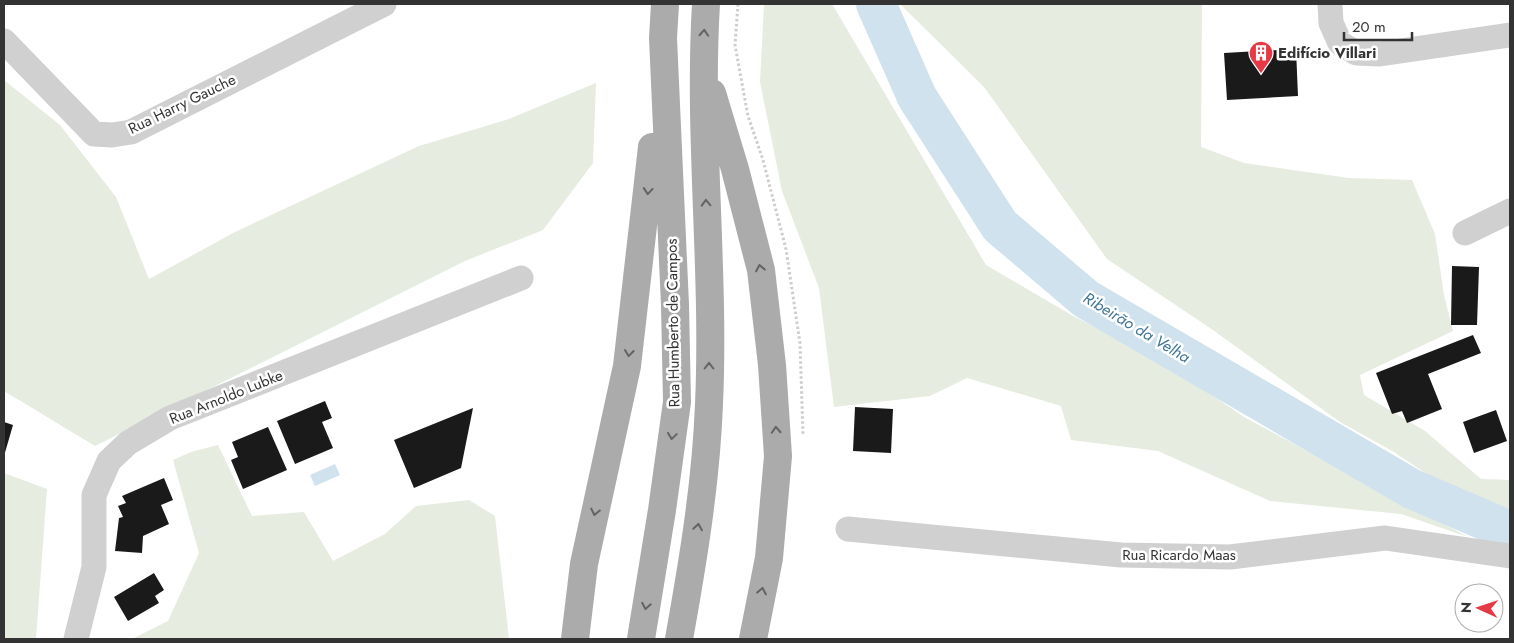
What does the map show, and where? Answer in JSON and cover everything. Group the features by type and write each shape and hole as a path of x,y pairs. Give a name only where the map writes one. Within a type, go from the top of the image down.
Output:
{"main road":[{"name":"Rua Humberto de Campos","path":"641,639 677,402 675,305 663,38 665,4"},
{"path":"679,639 700,514 709,404 710,304 702,63 706,4"},
{"path":"575,639 584,564 627,366 644,234 663,38"},
{"path":"702,63 735,169 761,270 772,365 778,456 769,558 753,639"}],"street":[{"name":"Rua Harry Gauche","path":"4,41 94,134 112,135 131,132 384,4"},
{"path":"1330,4 1331,23 1340,43 1356,53 1380,54 1510,35"},
{"path":"1465,233 1510,211"},
{"name":"Rua Arnoldo Lubke","path":"76,639 94,567 94,495 109,461 128,443 170,418 521,278"},
{"name":"Rua Ricardo Maas","path":"848,529 1122,556 1230,557 1385,538 1510,556"}],"shaded area":[{"path":"764,4 832,4 986,265 1075,317 1159,359 1244,417 1468,537 1401,514 1270,501 1158,451 1071,440 1061,406 967,378 930,396 834,407 819,288 782,191 760,82"},
{"path":"900,4 1202,4 1201,147 1244,163 1349,178 1412,180 1435,234 1444,295 1453,331 1360,375 1364,395 1425,431 1481,479 1510,480 1510,520 1464,499 1394,452 1340,422 1213,330 1107,259 984,87"},
{"path":"4,80 60,125 116,197 149,279 235,232 419,146 506,120 596,83 593,163 543,230 465,261 95,446 4,391"},
{"path":"218,445 252,516 304,512 333,561 385,534 416,506 469,500 495,516 509,639 132,639 168,621 199,553 173,460 191,452"},
{"path":"4,473 47,489 36,639 4,639"}],"water":[{"path":"335,464 340,475 315,486 310,475"}],"building":[{"name":"Edifício Villari","path":"1296,49 1298,96 1227,100 1224,53"},
{"path":"1452,266 1479,267 1477,325 1451,325"},
{"path":"1473,335 1481,353 1428,374 1442,409 1407,423 1402,411 1392,414 1376,373"},
{"path":"325,401 332,418 322,422 333,448 295,464 277,421"},
{"path":"855,407 893,409 891,453 853,451"},
{"path":"473,408 461,468 414,488 394,440"},
{"path":"1496,410 1507,441 1474,453 1463,422"},
{"path":"4,422 13,425 4,456"},
{"path":"268,427 287,470 243,489 231,460 238,457 232,442"},
{"path":"164,478 173,500 161,505 169,524 143,536 142,553 115,551 119,518 123,517 118,506 126,503 122,496"},
{"path":"154,573 164,590 155,596 159,603 128,621 114,597"}],"waterway":[{"name":"Ribeirão da Velha","path":"876,4 917,97 1000,226 1086,299 1412,489 1510,531"}],"place":[{"name":"Edifício Villari","path":"1261,74"}]}
